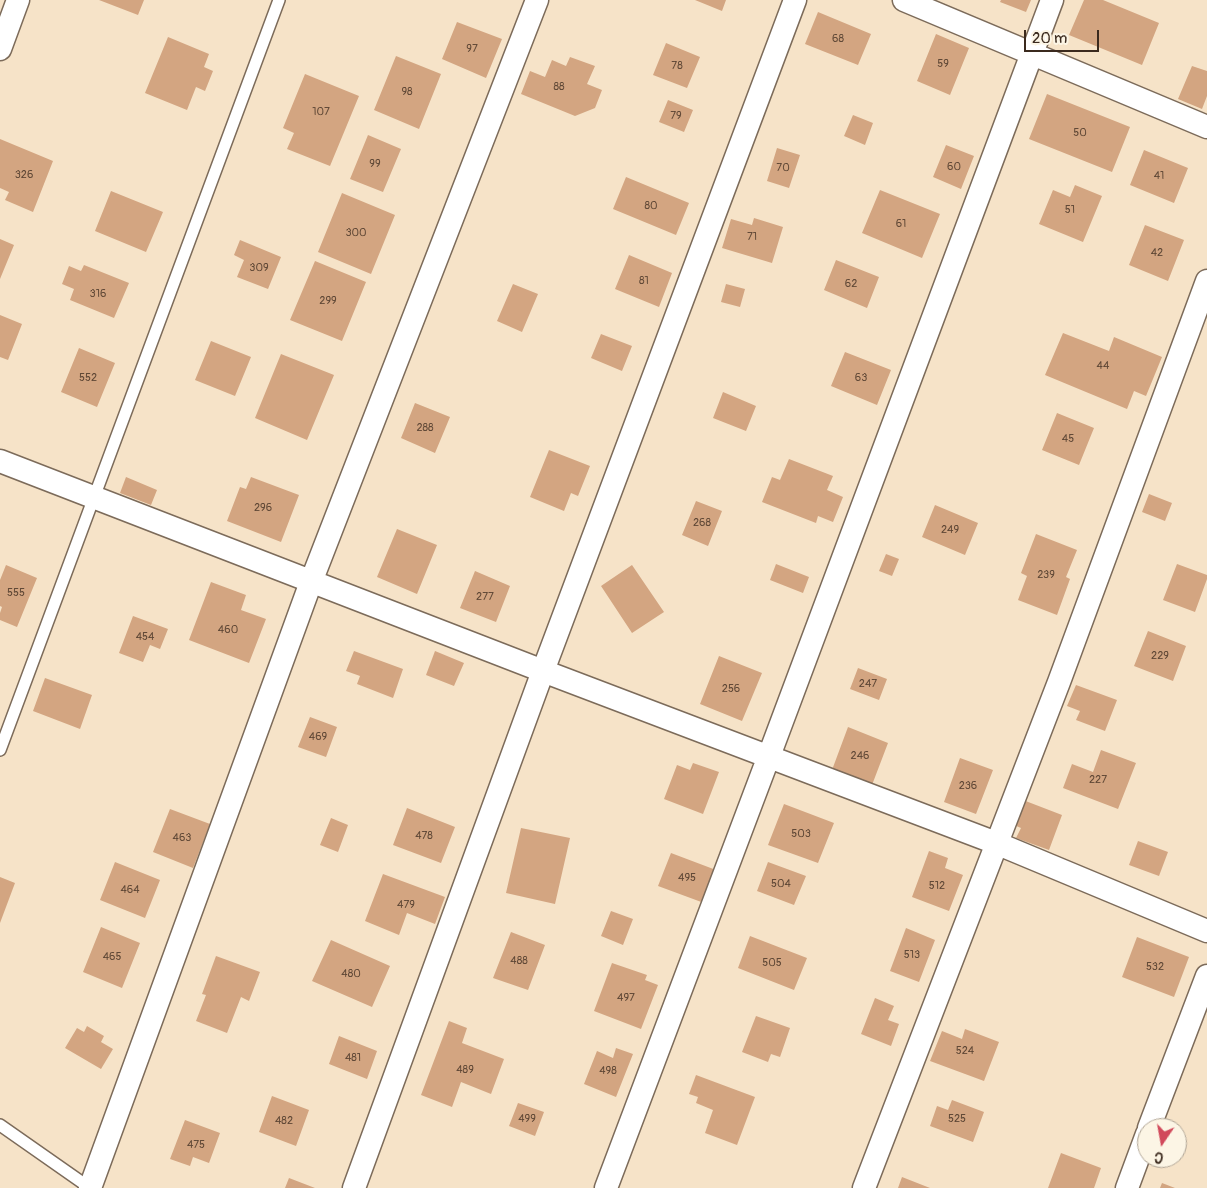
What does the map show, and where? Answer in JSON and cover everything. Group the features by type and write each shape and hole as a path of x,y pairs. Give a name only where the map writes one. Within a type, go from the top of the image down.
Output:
{"street":[{"path":"0,49 18,0"},
{"path":"90,1188 311,582 537,0"},
{"path":"354,1188 543,672 796,0"},
{"path":"904,0 1207,126"},
{"path":"606,1188 1052,0"},
{"path":"864,1188 1059,682 1207,281"},
{"path":"0,461 543,672 996,843 1207,931"},
{"path":"1153,1118 1207,976"},
{"path":"1127,1188 1137,1161"}],"lane":[{"path":"0,750 279,0"},
{"path":"0,1125 90,1188"}],"building":[{"path":"99,0 144,0 138,15"},
{"path":"695,0 726,0 722,11"},
{"path":"1001,0 1031,0 1026,12 1000,2"},
{"path":"1084,0 1103,0 1159,23 1142,65 1069,35"},
{"path":"818,12 871,34 858,65 805,44"},
{"path":"457,22 502,39 486,78 442,59"},
{"path":"936,34 969,48 950,95 917,81"},
{"path":"168,37 209,54 204,67 213,71 205,91 196,87 187,110 145,93"},
{"path":"666,43 700,57 687,88 653,75"},
{"path":"396,56 441,74 419,129 374,110"},
{"path":"570,57 595,66 587,84 602,90 595,108 575,116 521,94 530,71 545,77 552,60 566,66"},
{"path":"1192,66 1207,71 1207,96 1202,109 1178,99"},
{"path":"305,74 359,96 330,166 287,149 294,133 283,128"},
{"path":"1047,94 1130,127 1112,172 1029,139"},
{"path":"668,100 693,110 684,132 659,122"},
{"path":"853,115 873,123 865,145 844,136"},
{"path":"368,135 401,149 383,192 350,179"},
{"path":"0,139 53,161 33,212 5,200 9,192 0,188"},
{"path":"946,145 974,156 961,189 933,177"},
{"path":"777,148 800,155 789,188 767,181"},
{"path":"1144,150 1188,168 1174,203 1130,185"},
{"path":"626,177 689,203 676,235 613,209"},
{"path":"1075,185 1102,196 1083,242 1039,224 1053,190 1070,197"},
{"path":"880,190 940,214 922,258 862,233"},
{"path":"111,191 163,212 146,252 95,231"},
{"path":"342,193 395,215 371,274 318,252"},
{"path":"754,218 783,227 772,263 722,248 731,219 752,225"},
{"path":"1145,225 1184,240 1168,281 1129,265"},
{"path":"0,239 14,245 0,279"},
{"path":"240,240 281,257 268,289 237,277 244,260 234,255"},
{"path":"629,255 672,273 659,307 615,289"},
{"path":"836,260 879,277 867,308 824,290"},
{"path":"315,261 366,282 342,341 290,320"},
{"path":"84,265 129,283 114,318 70,300 74,289 62,284 69,266 81,271"},
{"path":"513,284 538,294 522,332 497,321"},
{"path":"726,284 745,289 740,307 721,302"},
{"path":"0,315 22,324 8,360 0,357"},
{"path":"1063,333 1109,351 1114,337 1162,357 1146,396 1134,391 1127,409 1045,375"},
{"path":"601,334 632,346 622,371 591,358"},
{"path":"211,341 251,357 235,396 195,380"},
{"path":"79,348 115,363 97,407 61,392"},
{"path":"845,352 891,370 877,405 831,386"},
{"path":"281,354 334,375 307,440 255,418"},
{"path":"723,392 756,406 746,431 713,418"},
{"path":"415,403 450,417 435,453 401,438"},
{"path":"1057,413 1094,428 1079,465 1042,450"},
{"path":"549,450 590,466 578,496 571,493 564,511 530,497"},
{"path":"789,459 833,476 827,490 843,497 833,522 818,516 816,523 762,502 772,477 780,480"},
{"path":"126,477 157,490 151,505 120,493"},
{"path":"251,477 299,495 281,542 227,521 240,487 246,489"},
{"path":"1149,494 1172,503 1165,521 1142,512"},
{"path":"696,501 722,511 708,546 682,535"},
{"path":"935,505 978,523 965,555 922,537"},
{"path":"397,529 437,545 417,594 377,577"},
{"path":"1036,534 1077,550 1066,577 1070,579 1057,615 1018,600 1027,576 1021,573"},
{"path":"886,554 899,559 892,576 879,571"},
{"path":"776,564 809,577 803,593 770,580"},
{"path":"1177,564 1207,575 1195,612 1163,600"},
{"path":"6,565 37,578 17,627 0,620 2,607 0,606 0,580"},
{"path":"632,565 664,612 632,633 601,586"},
{"path":"475,571 510,586 496,622 460,608"},
{"path":"211,582 246,595 241,610 266,619 249,663 189,640"},
{"path":"133,616 168,629 160,649 150,645 143,662 119,653"},
{"path":"1148,631 1186,646 1173,681 1134,666"},
{"path":"354,651 403,669 393,698 357,684 360,676 346,671"},
{"path":"435,651 464,663 454,686 426,675"},
{"path":"719,656 762,673 742,721 700,704"},
{"path":"858,668 887,679 879,700 850,689"},
{"path":"45,678 92,695 80,729 33,711"},
{"path":"1076,685 1117,700 1105,731 1076,720 1080,711 1067,706"},
{"path":"310,717 337,727 326,757 298,747"},
{"path":"848,727 888,743 872,785 832,770"},
{"path":"1101,750 1136,763 1118,809 1063,788 1072,764 1093,772"},
{"path":"960,758 993,770 976,814 944,802"},
{"path":"693,763 719,772 703,814 664,799 677,765 690,770"},
{"path":"1023,800 1062,815 1049,850 1016,838 1021,828 1014,825"},
{"path":"784,804 834,823 818,863 768,845"},
{"path":"407,808 455,827 441,863 393,845"},
{"path":"170,809 210,824 193,868 153,852"},
{"path":"331,818 348,825 338,852 320,845"},
{"path":"521,828 570,838 555,904 506,893"},
{"path":"1138,841 1168,852 1159,876 1129,865"},
{"path":"929,851 948,858 945,868 963,875 949,911 912,897"},
{"path":"671,853 716,870 704,903 658,886"},
{"path":"115,862 160,880 145,918 100,900"},
{"path":"768,862 806,876 794,905 757,891"},
{"path":"383,874 445,897 435,924 407,913 399,935 365,921"},
{"path":"0,877 15,883 0,923"},
{"path":"611,911 633,919 623,945 601,936"},
{"path":"101,927 140,943 122,988 83,972"},
{"path":"906,928 935,940 919,982 890,971"},
{"path":"511,932 545,945 528,990 493,978"},
{"path":"750,936 807,958 794,990 738,968"},
{"path":"1137,937 1189,957 1174,997 1122,977"},
{"path":"331,940 390,966 372,1007 312,981"},
{"path":"216,956 260,972 249,1001 241,997 227,1033 196,1021 206,995 202,994"},
{"path":"612,963 647,975 645,980 658,985 641,1029 594,1011"},
{"path":"875,998 894,1006 888,1020 899,1024 891,1046 861,1034"},
{"path":"756,1016 790,1028 780,1057 771,1054 768,1062 742,1052"},
{"path":"449,1021 467,1028 462,1043 504,1059 491,1094 461,1082 452,1107 421,1095"},
{"path":"87,1026 104,1036 101,1042 113,1049 101,1069 65,1048 77,1028 84,1032"},
{"path":"965,1029 999,1042 984,1081 930,1061 942,1031 962,1039"},
{"path":"339,1036 377,1051 367,1079 329,1064"},
{"path":"616,1048 633,1054 616,1097 584,1084 597,1051 613,1058"},
{"path":"696,1075 755,1097 737,1145 705,1133 713,1110 696,1103 698,1097 689,1094"},
{"path":"272,1096 309,1110 296,1146 259,1132"},
{"path":"952,1100 984,1112 973,1142 930,1126 937,1106 948,1110"},
{"path":"518,1103 544,1112 535,1136 509,1126"},
{"path":"185,1120 220,1133 209,1163 193,1157 190,1166 170,1159"},
{"path":"1061,1153 1101,1168 1094,1188 1048,1188"},
{"path":"902,1177 930,1188 898,1188"},
{"path":"289,1178 315,1188 285,1188"},
{"path":"1162,1183 1175,1188 1160,1188"}]}
